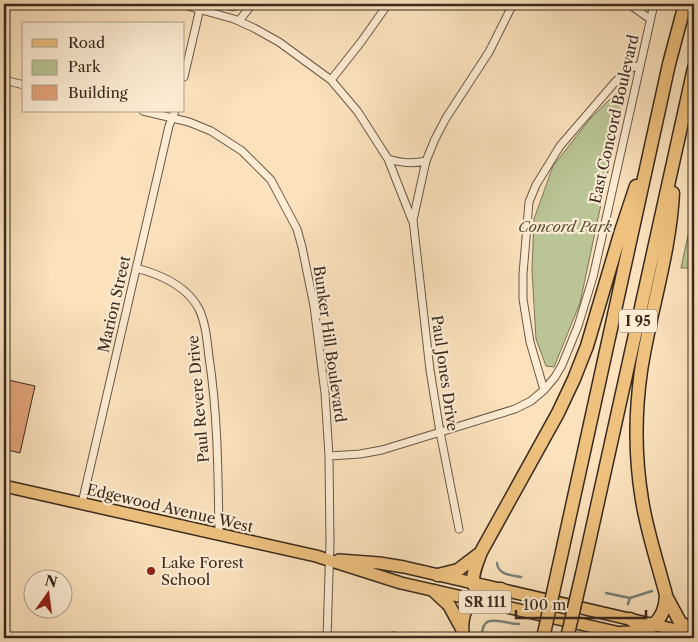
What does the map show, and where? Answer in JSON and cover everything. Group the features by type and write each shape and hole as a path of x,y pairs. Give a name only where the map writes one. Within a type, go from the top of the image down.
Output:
{"highway":[{"name":"I 95","path":"543,638 669,64 685,4"},
{"name":"I 95","path":"567,638 694,68"},
{"path":"462,632 465,611 475,592 473,574 481,552 558,414 587,346 621,231 638,181 652,148"},
{"path":"675,153 670,218 641,371 637,418 639,481 666,595 680,622 694,633"},
{"path":"438,575 458,570 481,552"},
{"path":"475,592 501,589"},
{"path":"434,591 450,606 462,632"},
{"path":"475,592 494,604"},
{"path":"649,632 663,613 666,606 666,595"},
{"path":"630,619 649,632"},
{"path":"620,633 649,632"}],"main road":[{"name":"Edgewood Avenue West","path":"4,486 218,533 330,560 377,577 434,591 475,592"},
{"name":"Edgewood Avenue West","path":"330,560 380,563 438,575 475,592"},
{"name":"SR 111","path":"501,589 630,619"},
{"name":"SR 111","path":"494,604 620,633"},
{"path":"649,632 694,633"}],"street":[{"name":"Paul Jones Drive","path":"180,4 200,6 239,21 279,42 331,80 358,112 388,159 412,220 430,370 459,529"},
{"path":"239,21 252,4"},
{"path":"331,80 388,4"},
{"name":"Paul Jones Drive","path":"412,220 426,161 446,118 489,52 513,4"},
{"path":"629,4 650,19"},
{"name":"East Concord Boulevard","path":"329,456 382,450 515,410 531,401 544,390 562,365 586,302 654,4"},
{"path":"185,73 200,6"},
{"path":"544,390 530,342 524,299 523,274 526,223 530,202 536,185 560,146 616,81 630,69 640,65"},
{"path":"4,80 22,84"},
{"name":"Bunker Hill Boulevard","path":"151,112 174,115 211,131 242,151 271,180 297,229 314,306 325,393 329,456 330,560 327,638"},
{"name":"Marion Street","path":"82,503 169,126 174,115"},
{"path":"388,159 408,163 426,161"},
{"name":"Paul Revere Drive","path":"136,268 165,278 190,296 199,309 205,328 212,376 218,450 218,533"}],"green space":[{"path":"213,4 245,4 241,9 232,11"},
{"name":"Concord Park","path":"627,82 580,303 554,367 546,366 536,339 532,271 534,219 553,166 590,119"},
{"path":"690,226 694,227 694,268 681,268"}],"building":[{"path":"4,379 35,386 20,453 4,449 4,430 10,401 4,400"}],"waterway":[{"path":"497,563 502,572 521,577"},
{"path":"606,593 630,598 652,591"},
{"path":"628,604 630,598"},
{"path":"482,638 485,624 489,621 519,624"}],"place":[{"name":"Lake Forest School","path":"151,571"}]}
